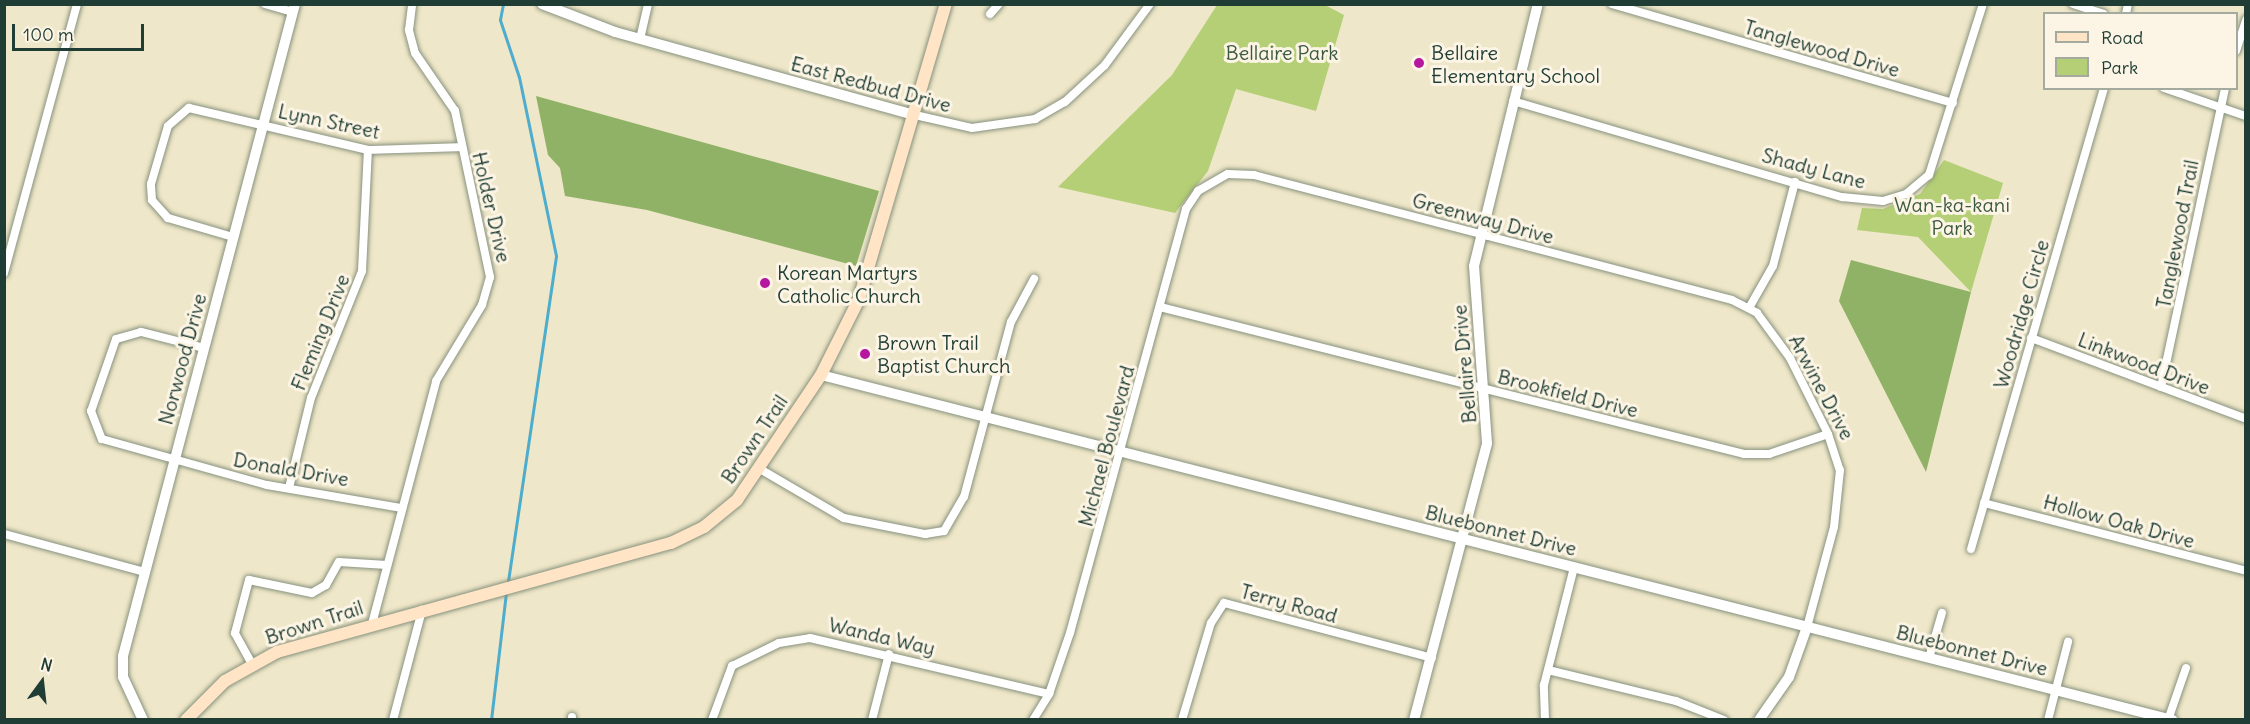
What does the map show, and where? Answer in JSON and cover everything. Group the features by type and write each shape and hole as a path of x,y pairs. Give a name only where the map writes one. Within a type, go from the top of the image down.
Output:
{"main road":[{"name":"Brown Trail","path":"186,720 225,681 252,664 372,624 500,586 692,534 737,500 760,470 820,375 873,261 946,4"}],"street":[{"path":"4,273 77,4"},
{"path":"265,4 294,8"},
{"name":"Holder Drive","path":"372,624 436,381 482,305 490,277 461,147 456,111 412,44 411,4"},
{"name":"East Redbud Drive","path":"542,4 640,39 915,115 972,128 1035,119 1065,102 1105,64 1150,4"},
{"path":"640,39 648,4"},
{"path":"990,14 999,4"},
{"name":"Bellaire Drive","path":"1414,720 1464,539 1487,444 1485,389 1474,266 1479,233 1538,4"},
{"name":"Tanglewood Drive","path":"1612,4 1953,103"},
{"name":"Shady Lane","path":"1513,101 1865,201 1906,194 1929,175 1983,4"},
{"path":"2073,4 2097,12"},
{"name":"Norwood Drive","path":"143,720 123,677 145,572 294,8"},
{"path":"2238,45 2246,20"},
{"name":"Woodridge Circle","path":"1971,549 2103,90"},
{"path":"2170,90 2246,116"},
{"name":"Tanglewood Trail","path":"2161,387 2224,90"},
{"name":"Lynn Street","path":"233,237 168,218 153,200 151,184 168,126 181,111 197,107 368,150 461,147"},
{"name":"Fleming Drive","path":"289,488 311,398 362,271 368,150"},
{"name":"Greenway Drive","path":"1209,182 1228,174 1254,175 1479,233 1749,308"},
{"name":"Michael Boulevard","path":"1033,720 1049,694 1123,452 1186,209 1209,182"},
{"path":"1749,308 1773,266 1795,182"},
{"path":"760,470 844,518 939,533 959,511 1011,322 1034,279"},
{"name":"Brookfield Drive","path":"1160,307 1744,454 1791,448 1828,434"},
{"name":"Arwine Drive","path":"1749,308 1790,358 1828,434 1840,470 1839,499 1807,627 1789,677 1759,720"},
{"name":"Donald Drive","path":"204,348 141,332 122,335 108,350 91,411 102,439 175,460 289,488 402,508"},
{"name":"Linkwood Drive","path":"2031,338 2246,419"},
{"name":"Bluebonnet Drive","path":"820,375 2170,719"},
{"name":"Hollow Oak Drive","path":"1984,503 2246,571"},
{"path":"4,534 145,572"},
{"path":"252,664 235,633 249,580 312,593 326,585 339,562 387,565"},
{"path":"1545,720 1548,670 1574,567"},
{"name":"Terry Road","path":"1184,719 1211,623 1224,603 1432,658"},
{"path":"393,720 418,627 416,612"},
{"path":"1929,658 1942,613"},
{"name":"Wanda Way","path":"712,720 726,672 744,657 779,644 829,640 1049,694"},
{"path":"2048,720 2068,642"},
{"path":"872,720 889,654"},
{"path":"2170,719 2186,668"},
{"path":"1548,670 1676,701 1724,720"}],"green space":[{"name":"Bellaire Park","path":"1217,5 1325,5 1344,15 1316,111 1236,89 1208,171 1175,213 1058,187 1172,75"},
{"path":"536,96 879,191 856,266 647,210 565,196 560,168 548,155"},
{"name":"Wan-ka-kani Park","path":"1944,160 2003,183 1971,292 1918,237 1857,230 1862,208 1883,209 1920,194"},
{"path":"1851,260 1971,292 1926,472 1839,301"}],"waterway":[{"path":"503,4 500,20 519,77 556,256 507,586"},
{"path":"491,720 506,592"}],"place":[{"name":"Bellaire Elementary School","path":"1419,63"},
{"name":"Korean Martyrs Catholic Church","path":"765,283"},
{"name":"Brown Trail Baptist Church","path":"865,354"}]}
